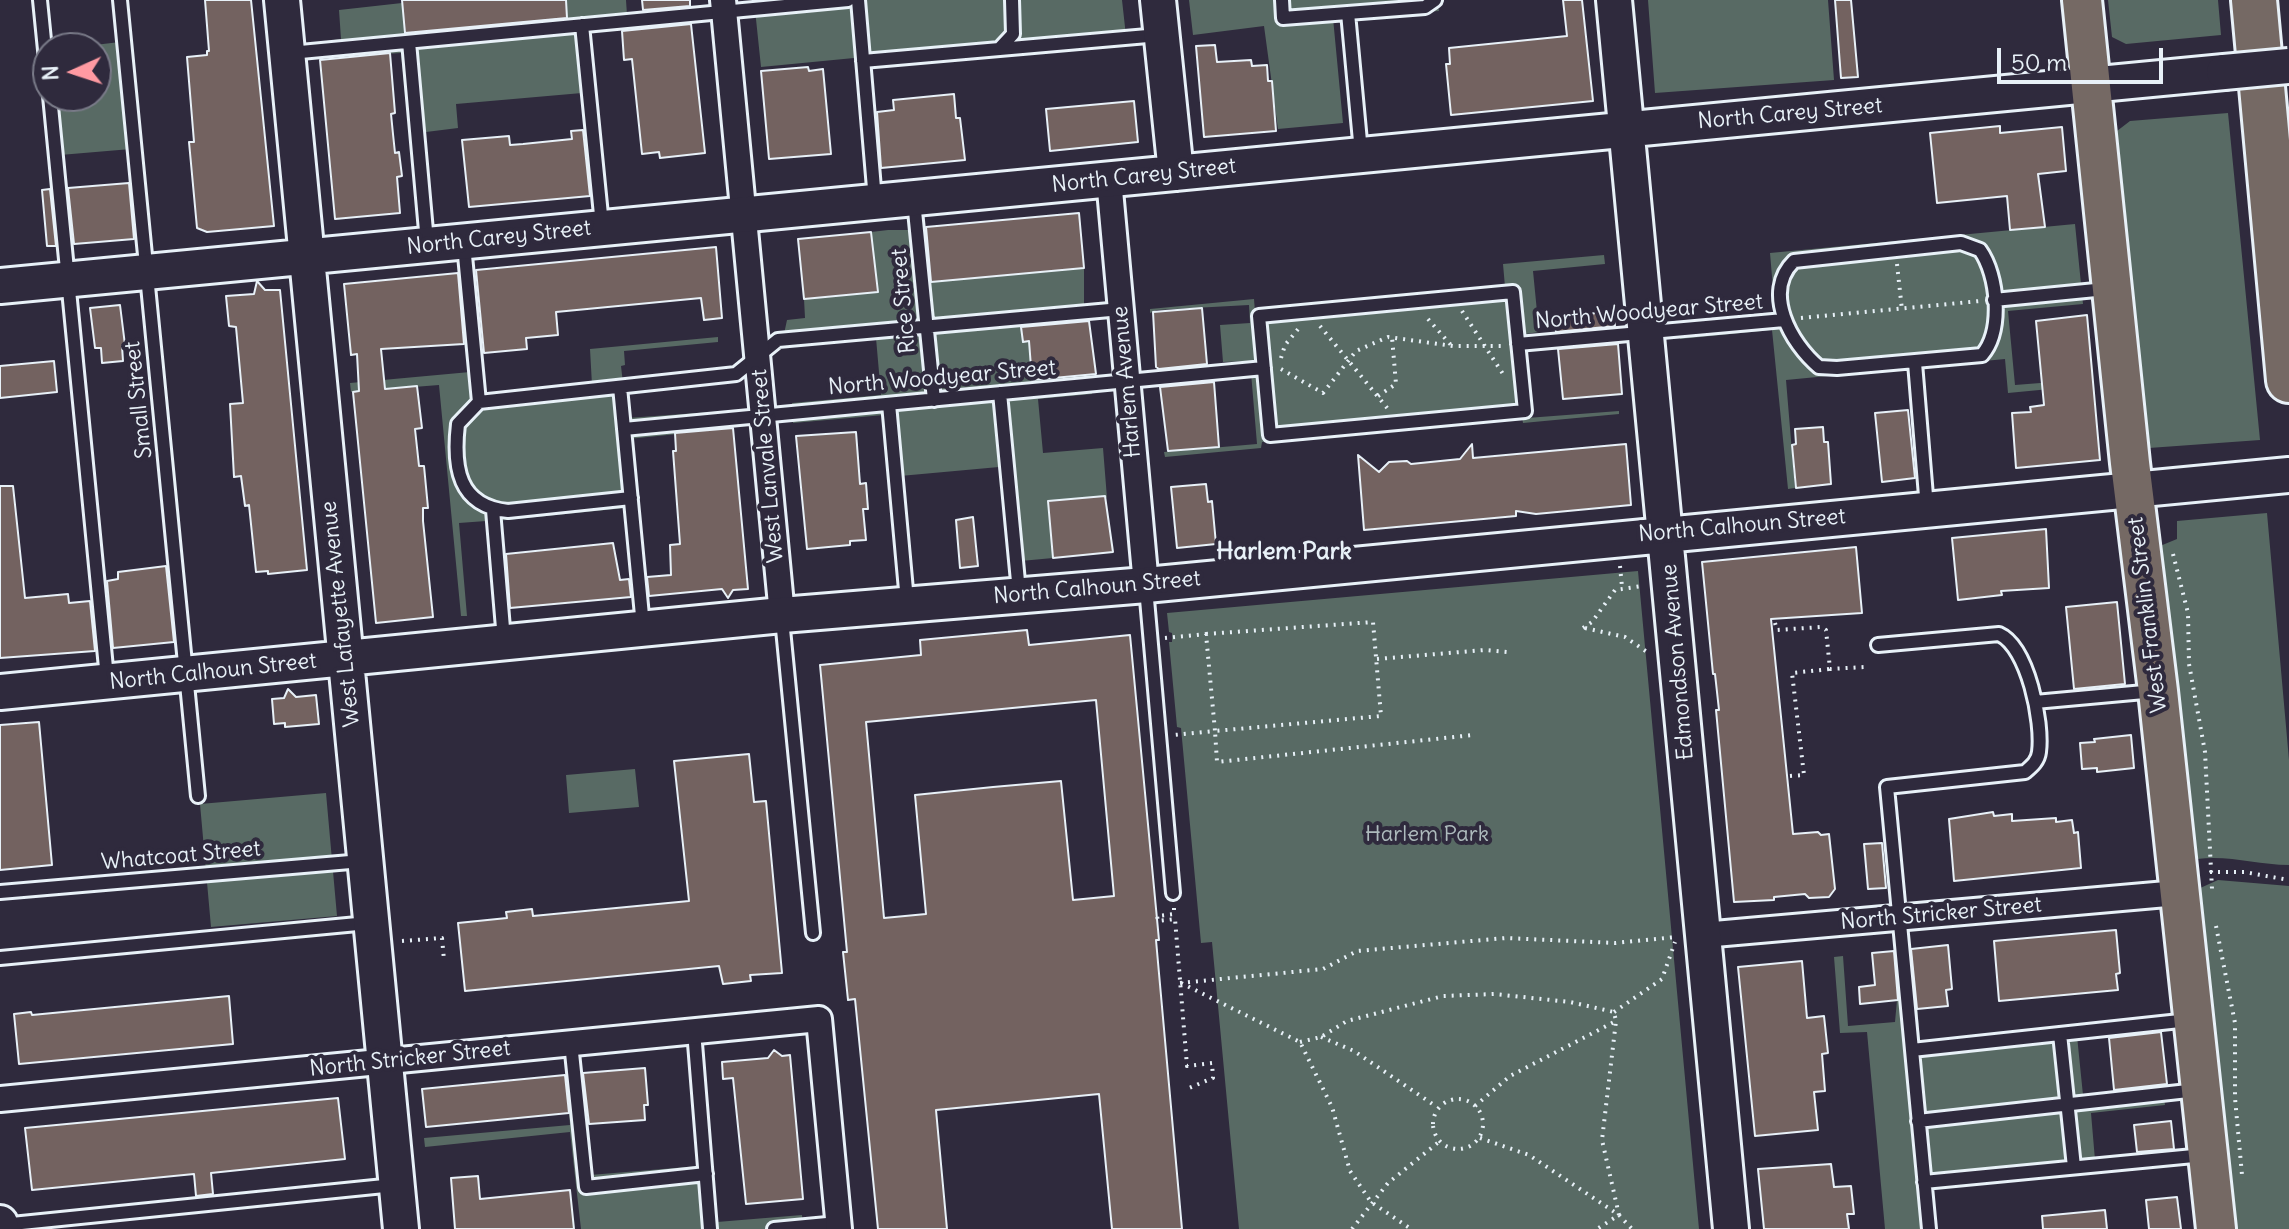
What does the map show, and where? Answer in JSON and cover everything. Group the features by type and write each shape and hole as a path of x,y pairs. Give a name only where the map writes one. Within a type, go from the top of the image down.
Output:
{"highway":[{"path":"2254,0 2289,380"}],"main road":[{"name":"West Lafayette Avenue","path":"282,0 401,1229"},
{"path":"1158,0 1176,173"},
{"name":"Edmondson Avenue","path":"1614,0 1665,533 1690,936 1731,1229"},
{"name":"West Franklin Street","path":"2082,0 2133,489 2158,691 2197,888 2192,1019 2216,1229"},
{"name":"North Carey Street","path":"0,286 2289,66"},
{"name":"North Calhoun Street","path":"0,692 782,615 1146,585 2275,476"}],"street":[{"name":"West Lanvale Street","path":"723,6 782,615"},
{"name":"Harlem Avenue","path":"1109,179 1146,585"},
{"name":"North Stricker Street","path":"1690,936 2197,888"},
{"name":"North Stricker Street","path":"0,1099 819,1019 839,1226"}],"lane":[{"path":"40,0 43,32"},
{"name":"Small Street","path":"120,0 198,796"},
{"path":"287,53 582,25 723,6 848,0"},
{"path":"858,0 876,202"},
{"path":"1000,48 1013,34 1012,0"},
{"path":"1282,0 1283,18 1425,7 1435,0"},
{"path":"1348,13 1362,155"},
{"path":"582,25 602,228"},
{"path":"863,61 1162,35"},
{"path":"409,42 427,245"},
{"path":"52,112 108,682"},
{"name":"Rice Street","path":"914,198 934,400"},
{"path":"464,241 479,402"},
{"path":"1961,243 1980,250 1987,260 1994,300 1996,327 1989,347 1982,355 1915,363 1819,367 1784,320 1781,279 1794,261 1961,243"},
{"path":"1994,300 2114,288"},
{"path":"1513,292 1525,411 1270,435 1259,316 1453,297 1513,292"},
{"path":"631,498 493,510 480,504 464,489 460,476 458,424 479,402 736,374 778,340 1121,309"},
{"name":"North Woodyear Street","path":"1518,344 1784,320"},
{"path":"1915,363 1927,508"},
{"name":"North Woodyear Street","path":"624,429 1264,368"},
{"path":"620,387 644,629"},
{"path":"1000,393 1019,596"},
{"path":"889,404 907,604"},
{"path":"493,510 505,643"},
{"path":"1146,585 1173,893"},
{"name":"West Lanvale Street","path":"782,615 813,933"},
{"path":"1878,645 1999,634 2007,638 2032,682 2035,702 2039,754 2035,764 2025,772 1887,787 1929,1229"},
{"path":"2035,702 2158,691"},
{"name":"Whatcoat Street","path":"0,892 365,860"},
{"path":"0,958 371,922"},
{"path":"1912,1050 2192,1019"},
{"path":"694,1031 710,1229"},
{"path":"2060,1034 2074,1167"},
{"path":"571,1043 586,1187 706,1174"},
{"path":"1918,1121 2200,1090"},
{"path":"1924,1182 2207,1155"},
{"path":"0,1226 397,1185"},
{"path":"774,1229 839,1226"}],"path":[{"path":"1896,250 1902,310"},
{"path":"1453,297 1525,411"},
{"path":"1784,320 1994,300"},
{"path":"1307,311 1307,324 1285,345 1278,368 1323,393 1356,351 1375,341 1392,337 1485,348 1518,344"},
{"path":"1307,311 1392,413 1393,423"},
{"path":"1414,320 1430,319 1453,346"},
{"path":"1300,328 1338,328"},
{"path":"1378,396 1396,384 1392,337"},
{"path":"2172,549 2188,613 2189,664 2205,752 2210,872 2197,888"},
{"path":"1620,562 1622,587"},
{"path":"1642,586 1615,590 1592,622 1583,628 1625,637 1650,654"},
{"path":"1151,639 1373,622 1377,659 1381,716 1160,736"},
{"path":"1775,623 1777,630 1821,627 1826,630 1830,669"},
{"path":"1206,634 1217,762 1473,735"},
{"path":"1377,659 1485,650 1507,652"},
{"path":"1790,776 1804,775 1792,673 1865,667"},
{"path":"2210,872 2244,872 2289,880"},
{"path":"2197,888 2210,872"},
{"path":"1173,893 1174,914 1157,916 1158,921 1175,919 1187,1066 1212,1063 1213,1078 1189,1088"},
{"path":"2216,925 2235,1023 2235,1098 2242,1185"},
{"path":"1300,1042 1321,1037 1347,1021 1443,996 1494,994 1534,997 1614,1012 1662,979 1667,963 1690,936"},
{"path":"402,941 442,938 444,960"},
{"path":"1180,983 1323,969 1357,951 1506,938 1615,943 1651,939"},
{"path":"1667,963 1679,962"},
{"path":"1180,983 1300,1042 1332,1107 1350,1171 1371,1202 1411,1229"},
{"path":"1614,1012 1616,1021 1602,1140 1619,1215"},
{"path":"1475,1106 1510,1076 1616,1021"},
{"path":"1321,1037 1354,1051 1437,1107"},
{"path":"1454,1099 1463,1099 1475,1106 1482,1117 1480,1138 1469,1147 1460,1149 1451,1148 1440,1141 1433,1127 1437,1107 1454,1099"},
{"path":"1480,1138 1529,1155 1619,1215 1632,1229"},
{"path":"1352,1229 1388,1183 1440,1141"},
{"path":"1597,1229 1619,1215"}],"green space":[{"path":"566,0 626,0 627,15 586,19 590,130 582,93 456,104 458,128 418,133 426,212 417,212 401,53 320,58 319,42 341,39 339,10 402,3 405,33 567,20"},
{"path":"754,0 1122,0 1126,36 1023,45 1024,55 856,70 854,58 761,67"},
{"path":"1189,0 1437,0 1439,11 1333,18 1343,123 1278,129 1264,26 1193,35"},
{"path":"1648,0 1828,0 1834,80 1655,93"},
{"path":"2108,0 2218,0 2221,35 2126,44 2112,37"},
{"path":"120,42 131,149 60,155 56,112 112,112 112,43"},
{"path":"2228,113 2260,440 2149,448 2117,131 2130,121"},
{"path":"2075,224 2083,304 2008,311 2015,385 2091,379 2092,385 2008,393 2005,359 1786,380 1795,488 1788,489 1772,330 1680,339 1679,322 1775,312 1770,253"},
{"path":"925,230 932,282 1084,268 1084,307 1021,323 1023,341 1029,341 1032,379 1090,374 1092,394 1038,399 1043,453 1103,448 1107,498 1105,496 1053,558 1010,562 999,467 900,476 884,415 793,423 792,403 881,395 876,338 785,346 784,334 787,320 805,318 804,299 878,291 871,232"},
{"path":"1604,255 1605,264 1533,271 1539,332 1519,335 1527,418 1619,411 1619,414 1523,423 1522,417 1262,442 1261,448 1165,457 1164,452 1257,444 1250,361 1223,362 1220,325 1250,323 1249,305 1157,310 1150,313 1150,309 1254,299 1255,312 1505,287 1503,264"},
{"path":"474,274 484,394 592,385 590,349 718,337 718,342 624,351 625,365 621,366 627,418 725,411 727,429 628,439 642,598 633,597 636,597 631,541 628,542 625,508 497,521 504,611 494,612 486,521 459,523 467,616 461,616 439,385 351,392 350,383 470,372 464,275"},
{"path":"2267,513 2289,760 2289,865 2221,858 2197,859 2160,546 2177,539 2177,521"},
{"name":"Harlem Park","path":"1638,571 1699,1229 1239,1229 1212,942 1201,943 1181,728 1177,727 1169,642 1172,642 1172,633 1169,632 1167,613"},
{"path":"635,769 639,807 569,813 566,775"},
{"path":"326,793 337,916 211,927 200,804"},
{"path":"2218,880 2289,886 2289,1229 2232,1229 2198,889"},
{"path":"1912,948 1920,1041 2156,1018 2077,1036 2083,1095 2162,1086 2165,1105 2091,1113 2095,1160 2170,1153 2172,1164 1933,1188 1936,1229 1885,1229 1867,1032 1840,1033 1834,957 1843,956 1848,1026 1895,1022 1897,1000 1892,955 1894,951"},
{"path":"701,1063 717,1222 802,1215 803,1229 581,1229 570,1132 425,1147 424,1138 570,1125 569,1076 582,1075 590,1175 699,1166"}],"building":[{"path":"205,0 251,0 274,226 207,232 197,228 189,142 194,142 187,57 207,55 209,51"},
{"path":"402,0 566,0 567,18 405,33"},
{"path":"642,0 690,0 690,6 643,10"},
{"path":"1563,0 1582,0 1593,101 1451,115 1446,64 1450,64 1449,48 1567,36"},
{"path":"1835,0 1851,0 1858,77 1841,78"},
{"path":"691,24 705,153 660,158 659,152 642,154 632,59 624,60 622,31"},
{"path":"1215,45 1217,62 1251,60 1252,66 1267,65 1268,81 1272,81 1276,131 1204,137 1196,46"},
{"path":"390,53 395,113 391,114 395,153 399,152 402,176 397,177 400,213 335,219 320,60"},
{"path":"808,67 809,71 823,69 831,154 769,159 761,71"},
{"path":"954,94 965,160 881,168 877,112 894,110 893,100"},
{"path":"1134,101 1138,142 1050,151 1046,109"},
{"path":"2000,126 2000,133 2062,127 2066,171 2038,174 2045,227 2010,230 2007,196 1937,203 1930,133"},
{"path":"583,130 590,196 469,207 462,140 509,136 510,145 523,144 572,139 571,131"},
{"path":"129,183 134,239 74,244 68,188"},
{"path":"50,189 56,246 47,246 42,190"},
{"path":"1079,213 1084,268 931,282 926,227"},
{"path":"871,232 878,292 804,299 798,239"},
{"path":"716,247 722,318 704,320 701,298 556,312 558,335 526,338 527,349 484,353 476,270"},
{"path":"458,273 464,344 381,349 385,389 417,386 422,428 415,429 419,466 424,466 428,508 423,508 423,521 433,617 376,623 353,392 359,391 357,354 351,355 344,284"},
{"path":"257,281 265,290 280,290 307,570 268,574 268,571 256,572 249,505 245,506 241,476 234,477 230,404 243,403 236,327 229,326 226,296 254,294"},
{"path":"120,305 125,345 122,346 123,361 102,363 101,348 95,348 90,308"},
{"path":"1202,308 1207,364 1156,367 1153,312"},
{"path":"1613,311 1615,326 1556,332 1555,318"},
{"path":"2087,315 2100,460 2016,468 2012,413 2031,412 2030,407 2044,405 2036,321"},
{"path":"1089,321 1096,374 1032,380 1029,341 1023,342 1021,327"},
{"path":"1618,344 1622,394 1563,399 1558,349"},
{"path":"54,361 57,392 0,398 0,366"},
{"path":"1214,382 1219,447 1168,451 1160,387"},
{"path":"1908,410 1915,478 1882,482 1875,413"},
{"path":"1823,427 1824,442 1828,442 1831,484 1796,488 1792,445 1796,444 1795,429"},
{"path":"733,428 748,589 733,590 728,598 722,589 649,596 647,577 671,575 670,545 680,544 673,451 676,451 675,433"},
{"path":"856,432 860,484 866,483 868,509 863,509 866,540 850,541 850,545 807,549 796,436"},
{"path":"1472,444 1473,458 1626,444 1631,505 1536,514 1516,511 1516,516 1364,530 1358,455 1379,472 1389,462 1407,461 1411,464 1460,459"},
{"path":"1206,484 1208,502 1212,501 1216,544 1177,548 1171,487"},
{"path":"0,486 13,486 25,598 68,594 69,603 90,601 95,651 0,658"},
{"path":"1105,496 1113,552 1053,558 1048,501"},
{"path":"973,517 978,566 960,568 956,520"},
{"path":"2046,529 2049,588 2001,591 2002,595 1958,600 1952,538"},
{"path":"613,543 620,580 629,579 631,597 510,608 506,554"},
{"path":"1856,547 1862,613 1771,619 1793,834 1829,834 1835,889 1829,897 1809,898 1805,894 1774,897 1774,900 1734,902 1716,710 1719,710 1702,562"},
{"path":"166,566 174,642 113,648 107,581 118,579 118,572"},
{"path":"2117,602 2125,684 2074,689 2066,607"},
{"path":"1027,630 1029,645 1130,635 1182,1229 1112,1229 1099,1094 936,1110 947,1229 878,1229 855,999 848,1000 843,952 847,952 820,665 921,655 920,640","holes":["1096,700 1114,896 1073,900 1061,781 993,787 915,795 926,914 884,918 866,722"]},
{"path":"288,689 296,697 316,695 319,724 285,727 285,723 274,724 272,699 284,698"},
{"path":"39,722 52,865 0,870 0,725"},
{"path":"2131,735 2134,768 2097,772 2097,768 2082,769 2080,743"},
{"path":"749,754 754,802 766,801 782,973 750,975 751,981 723,984 719,966 465,991 458,923 507,918 506,912 532,909 533,916 689,901 674,761"},
{"path":"1993,812 1994,816 2012,814 2012,821 2072,820 2074,833 2078,832 2081,868 1954,881 1949,819"},
{"path":"1882,843 1886,888 1868,889 1864,844"},
{"path":"2116,930 2120,973 2116,974 2118,990 1999,1001 1994,941"},
{"path":"1948,945 1952,989 1946,990 1948,1006 1917,1009 1911,949"},
{"path":"1894,951 1898,1000 1860,1004 1859,987 1875,985 1872,953"},
{"path":"1802,961 1807,1018 1824,1016 1828,1053 1822,1054 1825,1091 1814,1092 1818,1130 1755,1136 1738,967"},
{"path":"229,996 233,1044 19,1064 14,1014 31,1012 32,1015"},
{"path":"2161,1032 2167,1084 2114,1090 2109,1038"},
{"path":"774,1050 782,1056 790,1055 803,1199 746,1204 733,1078 723,1079 722,1062 768,1058"},
{"path":"645,1068 648,1105 644,1105 645,1120 589,1124 583,1073"},
{"path":"565,1075 569,1113 426,1127 422,1089"},
{"path":"338,1098 345,1159 211,1173 213,1194 196,1196 194,1174 32,1190 25,1128"},
{"path":"2171,1121 2174,1149 2137,1152 2134,1125"},
{"path":"1831,1164 1834,1187 1851,1186 1854,1214 1847,1214 1849,1229 1764,1229 1758,1169"},
{"path":"478,1176 480,1199 570,1190 574,1229 455,1229 451,1178"},
{"path":"2177,1197 2181,1229 2149,1229 2146,1200"},
{"path":"2105,1210 2107,1229 2043,1229 2042,1216"}],"district":[{"name":"Harlem Park","path":"1284,552"}]}
